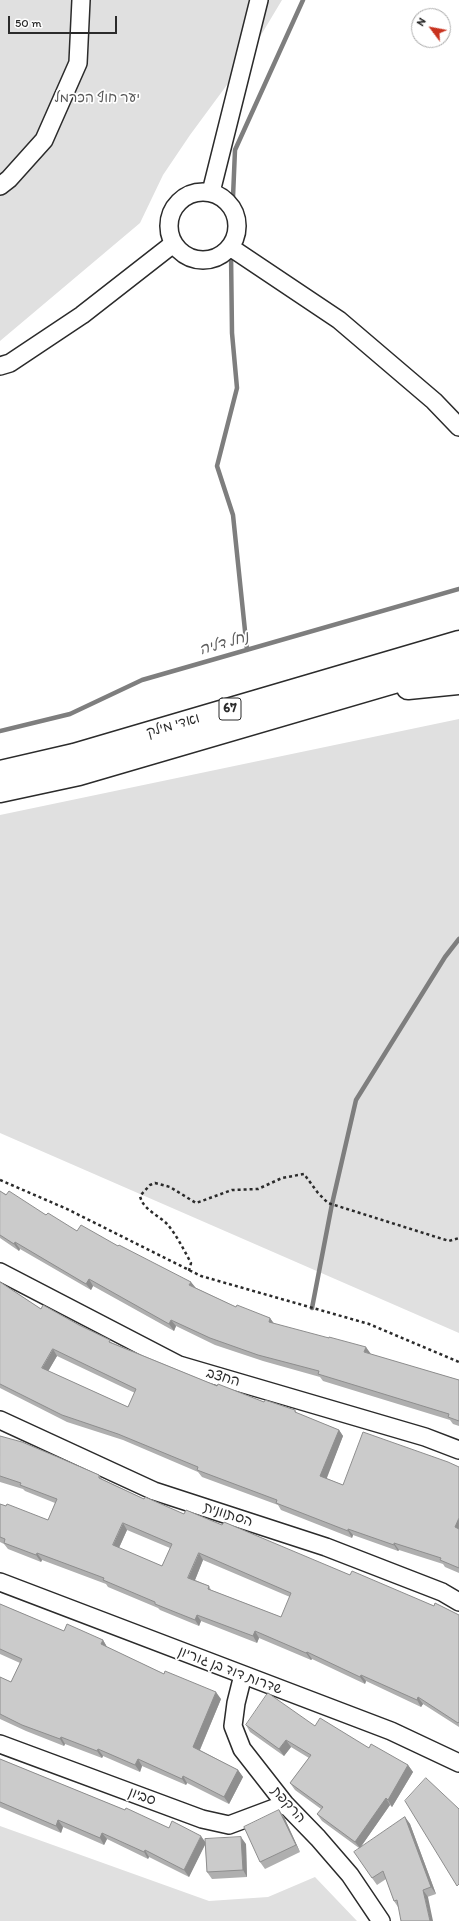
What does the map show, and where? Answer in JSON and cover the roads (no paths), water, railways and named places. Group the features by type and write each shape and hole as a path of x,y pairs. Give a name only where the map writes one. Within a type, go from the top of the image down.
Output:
{"highway":[{"name":"ואדי מילק","path":"0,772 74,755 459,642"},
{"name":"ואדי מילק","path":"0,792 79,774 459,662"},
{"path":"288,713 408,688 459,683"}],"street":[{"path":"0,186 9,179 44,140 78,63 81,0"},
{"path":"211,192 259,0"},
{"path":"199,192 211,192 230,204 235,214 237,226 235,237 230,247 222,255 201,261 190,258 180,252 173,244 169,233 168,222 172,211 179,202 188,195 199,192"},
{"path":"0,366 10,363 82,315 173,244"},
{"path":"230,247 339,320 434,401 459,427"},
{"name":"החצב","path":"0,1272 179,1365 426,1437 459,1450"},
{"name":"הסתוונית","path":"0,1420 154,1491 326,1547 442,1592 459,1602"},
{"name":"שדרות דוד בן גוריון","path":"0,1582 391,1731 459,1763"},
{"name":"הרקפת","path":"243,1675 232,1726 242,1749 285,1804 318,1838 350,1875 382,1921"},
{"name":"סביון","path":"0,1744 202,1819 229,1825 285,1804"}],"waterway":[{"path":"231,244 235,150 303,0"},
{"path":"231,253 232,333 237,388 217,466 233,515 247,650"},
{"name":"נחל דליה","path":"0,731 70,714 142,680 459,589"},
{"path":"312,1308 332,1204 356,1100 445,957 459,939"}],"park label":[{"name":"יער חוף הכרמל","path":"97,98"}]}
